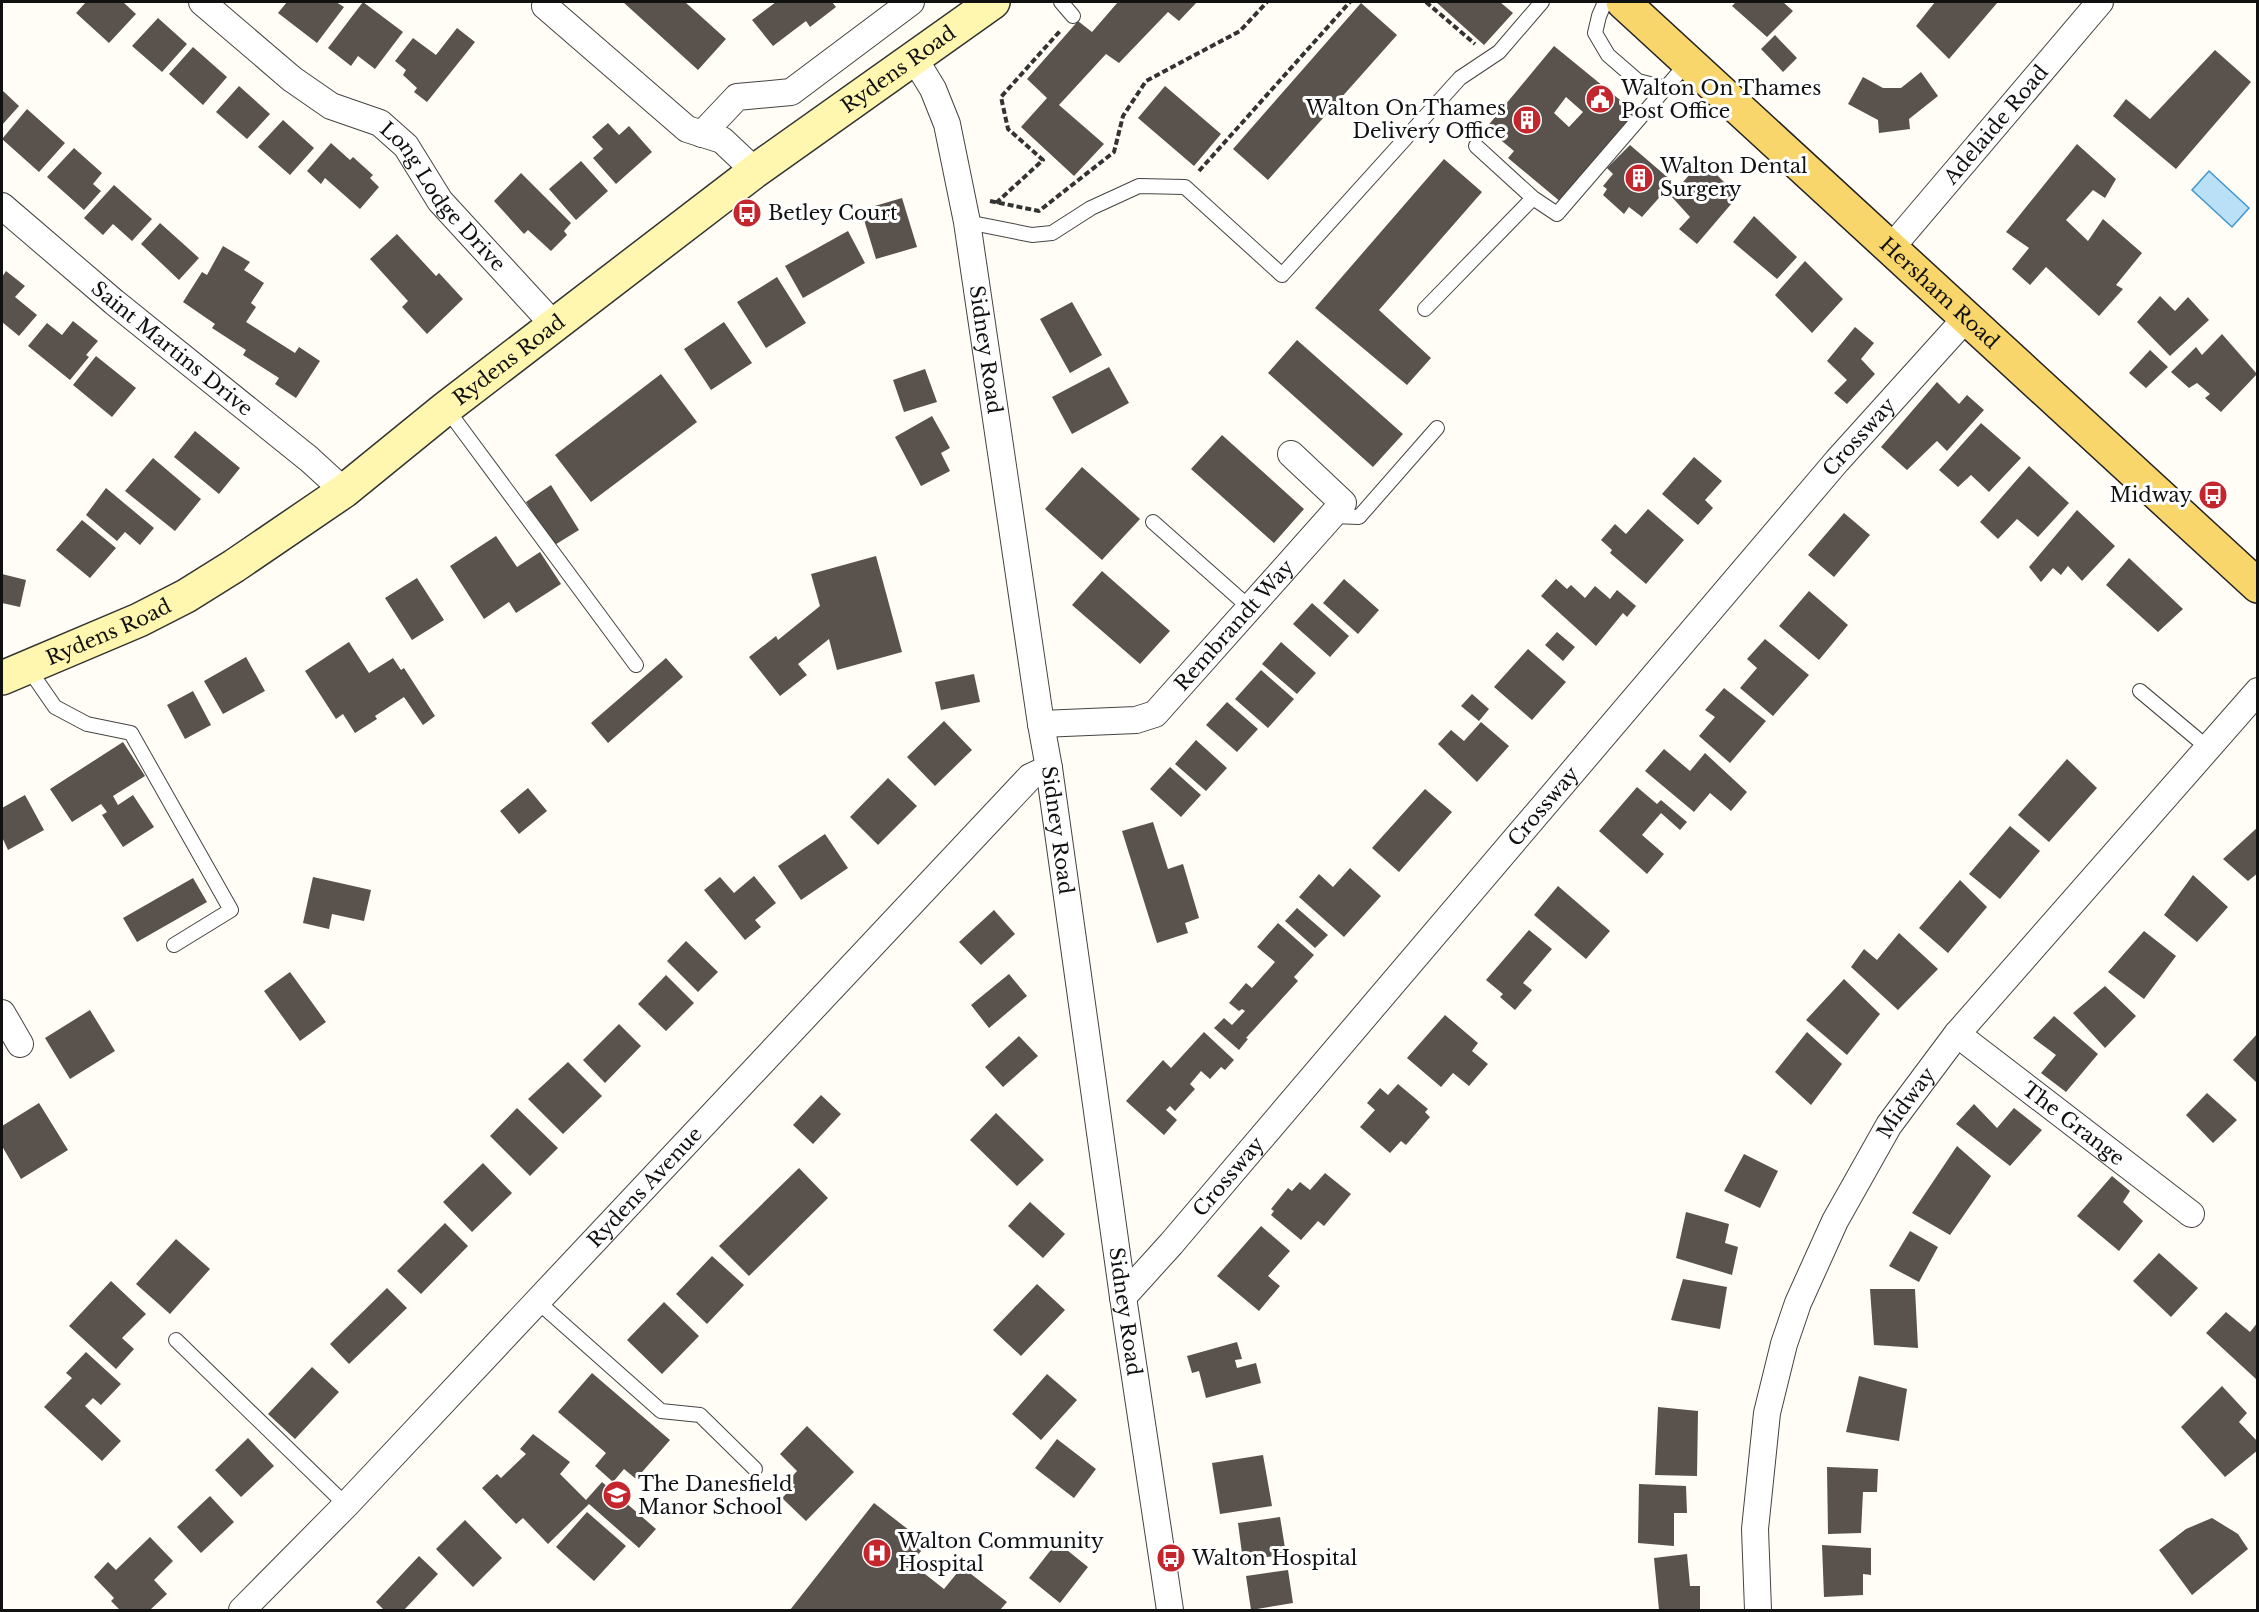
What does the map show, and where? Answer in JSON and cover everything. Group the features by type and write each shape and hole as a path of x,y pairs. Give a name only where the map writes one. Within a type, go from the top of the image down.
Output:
{"main road":[{"name":"Hersham Road","path":"1623,2 2258,586"}],"street":[{"path":"702,134 737,97 791,92 910,2"},
{"name":"Adelaide Road","path":"1891,248 2100,2"},
{"name":"Long Lodge Drive","path":"208,3 292,79 331,106 380,123 406,146 440,201 554,325"},
{"path":"545,3 687,129 722,140 755,171"},
{"name":"Rydens Road","path":"15,673 139,620 186,596 344,491 446,408 755,171 914,58 979,5"},
{"name":"Sidney Road","path":"914,58 933,88 947,124 967,222 1049,768 1123,1297 1170,1611"},
{"name":"Saint Martins Drive","path":"2,206 114,302 309,459 344,491"},
{"name":"Crossway","path":"1123,1297 1171,1245 1837,461 1967,317"},
{"path":"1291,454 1343,503 1333,516"},
{"name":"Rembrandt Way","path":"1041,724 1136,720 1155,714 1333,516"},
{"name":"Midway","path":"1758,1611 1755,1529 1767,1413 1798,1303 1835,1221 1889,1125 1957,1034 2258,691"},
{"name":"Rydens Avenue","path":"243,1611 346,1505 1030,777 1049,768"},
{"path":"2,1013 20,1044"},
{"name":"The Grange","path":"1957,1034 2191,1214"}],"lane":[{"path":"1061,2 1073,16"},
{"path":"967,222 1032,235 1052,233 1091,208 1139,186 1185,187 1282,275 1460,78 1499,52 1542,2"},
{"path":"1605,2 1595,33 1608,55 1638,81 1666,88"},
{"path":"1476,146 1533,198 1557,213 1688,62"},
{"path":"1425,309 1533,198"},
{"path":"446,408 636,665"},
{"path":"1333,516 1359,517 1437,428"},
{"path":"1153,522 1250,608"},
{"path":"15,673 55,707 87,724 131,733 231,910 174,945"},
{"path":"2140,691 2208,748"},
{"path":"537,1301 661,1411 700,1415 755,1469"},
{"path":"176,1340 346,1505"}],"path":[{"path":"960,193 1039,211 1114,152 1123,116 1146,81 1240,31 1267,2"},
{"path":"1185,187 1343,3 1350,2"},
{"path":"1426,2 1491,57"},
{"path":"996,203 1043,160 1008,129 1001,97 1073,16"}],"water":[{"path":"2209,171 2249,208 2232,227 2192,190"}],"building":[{"path":"86,2 123,2 136,14 109,43 76,13"},
{"path":"287,2 336,2 344,7 317,43 278,13"},
{"path":"363,2 403,32 375,69 358,56 351,66 328,48"},
{"path":"623,2 685,2 726,39 698,70"},
{"path":"776,2 832,2 836,7 810,27 806,21 773,46 752,20"},
{"path":"1118,2 1197,2 1179,21 1168,12 1119,63 1106,54 1059,105 1104,144 1074,176 1021,127 1047,98 1027,79 1078,21 1092,32"},
{"path":"1436,2 1500,2 1513,13 1484,45"},
{"path":"1736,2 1783,2 1793,11 1767,37 1732,6"},
{"path":"1935,2 1998,2 1949,59 1916,26"},
{"path":"1361,3 1397,35 1268,180 1233,149"},
{"path":"158,18 187,44 162,72 132,46"},
{"path":"457,28 475,42 427,102 414,92 417,88 403,75 406,70 395,61 413,38 436,55"},
{"path":"1775,35 1797,58 1783,72 1761,49"},
{"name":"Walton On Thames Delivery Office","path":"1554,46 1636,113 1562,203 1508,158 1514,151 1486,128","holes":["1566,97 1583,112 1569,127 1554,113"]},
{"path":"193,47 227,77 203,105 169,74"},
{"path":"2215,50 2251,82 2176,169 2113,116 2126,99 2150,119"},
{"path":"1921,72 1938,96 1909,119 1910,129 1879,133 1878,120 1848,104 1863,77 1883,88 1901,88"},
{"path":"239,86 270,114 247,139 216,112"},
{"path":"1165,86 1221,134 1194,166 1138,118"},
{"path":"2,90 19,106 2,125"},
{"path":"27,109 65,143 39,172 2,139"},
{"path":"283,120 314,148 290,175 258,147"},
{"path":"608,123 619,135 629,126 652,152 616,184 593,158 603,149 592,137"},
{"path":"331,143 350,160 353,157 373,175 370,178 379,187 360,209 325,178 321,184 307,171"},
{"path":"2077,144 2116,179 2105,198 2093,190 2066,220 2088,241 2103,219 2142,253 2116,285 2123,289 2099,316 2046,267 2030,285 2012,269 2029,248 2006,232"},
{"name":"Walton Dental Surgery","path":"1630,145 1673,182 1642,217 1629,207 1624,214 1603,195 1607,189 1603,186 1613,174 1607,168"},
{"path":"74,148 102,173 93,184 101,191 84,210 47,177"},
{"path":"1444,159 1482,192 1379,310 1431,358 1407,385 1315,308"},
{"path":"1702,160 1738,196 1697,244 1679,229 1690,217 1671,196"},
{"path":"581,161 608,191 576,220 549,189"},
{"path":"521,173 571,223 564,231 567,235 551,251 528,230 524,234 494,201"},
{"path":"114,185 152,219 132,241 113,224 103,235 84,218"},
{"path":"902,198 917,247 876,259 861,210"},
{"path":"1754,216 1797,257 1777,279 1733,242"},
{"path":"160,223 199,258 179,280 141,244"},
{"path":"848,231 865,263 803,298 785,266"},
{"path":"397,234 436,276 439,273 463,299 427,334 402,307 408,301 370,259"},
{"path":"223,246 250,262 244,270 264,283 251,303 256,307 246,322 295,353 299,347 320,361 296,398 275,384 279,378 243,355 246,350 212,328 215,324 183,302 202,272 207,275"},
{"path":"1805,261 1843,299 1812,333 1775,295"},
{"path":"6,271 25,286 15,297 37,315 19,336 2,322 2,277"},
{"path":"777,277 806,323 766,348 737,302"},
{"path":"2160,296 2175,311 2188,297 2209,320 2170,356 2137,322"},
{"path":"1072,302 1102,355 1070,373 1040,319"},
{"path":"73,321 98,341 86,355 89,357 70,380 28,346 47,323 62,335"},
{"path":"724,322 752,363 711,390 684,349"},
{"path":"1855,327 1874,343 1861,359 1875,374 1847,404 1834,393 1847,380 1827,361"},
{"path":"2222,334 2257,374 2221,412 2205,398 2210,394 2197,383 2189,388 2171,372 2196,347 2202,355"},
{"path":"1297,340 1403,434 1373,467 1268,373"},
{"path":"2150,350 2168,367 2146,388 2129,373"},
{"path":"96,356 136,388 112,417 73,385"},
{"path":"1109,367 1129,403 1072,434 1052,397"},
{"path":"925,369 937,402 904,412 893,380"},
{"path":"661,374 697,422 591,502 555,455"},
{"path":"1937,382 1959,404 1967,395 1984,410 1947,451 1937,441 1907,470 1881,447"},
{"path":"932,416 950,448 941,453 950,471 921,486 895,437"},
{"path":"1981,423 2021,458 1989,492 1971,475 1958,487 1939,470"},
{"path":"195,431 240,468 219,494 174,457"},
{"path":"1222,435 1304,509 1274,543 1191,469"},
{"path":"1694,457 1722,481 1705,500 1713,508 1698,525 1662,494"},
{"path":"153,458 201,499 175,531 125,491"},
{"path":"2029,466 2069,503 2038,537 2017,519 1998,539 1980,522"},
{"path":"1082,467 1140,519 1102,560 1045,509"},
{"path":"551,485 579,530 553,546 526,502"},
{"path":"106,488 154,528 140,545 125,532 117,541 86,515"},
{"path":"1648,509 1684,540 1646,584 1610,553 1612,550 1601,540 1615,524 1626,534"},
{"path":"2077,510 2115,546 2082,581 2068,566 2061,575 2053,568 2041,582 2029,567"},
{"path":"1844,513 1870,535 1834,577 1808,555"},
{"path":"82,520 116,548 90,578 56,550"},
{"path":"496,536 517,567 540,552 561,584 516,613 509,602 484,619 450,566"},
{"path":"876,556 902,652 837,670 829,639 798,664 807,675 780,696 749,657 776,636 778,640 820,606 811,574"},
{"path":"2129,558 2183,609 2158,632 2106,585"},
{"path":"1102,571 1170,631 1140,664 1072,605"},
{"path":"2,574 26,580 20,607 2,603"},
{"path":"417,578 444,620 412,640 385,598"},
{"path":"1344,579 1379,610 1358,634 1323,603"},
{"path":"1556,579 1567,589 1571,585 1585,598 1595,586 1610,599 1617,590 1636,606 1627,617 1623,613 1596,646 1541,596"},
{"path":"1809,591 1848,625 1819,660 1779,626"},
{"path":"1312,603 1349,636 1330,657 1293,624"},
{"path":"1557,632 1575,647 1563,661 1545,645"},
{"path":"1765,639 1809,675 1773,716 1740,688 1757,668 1747,659"},
{"path":"349,642 369,673 393,658 401,670 404,668 435,716 423,725 404,697 375,716 377,719 355,733 343,714 336,719 305,671"},
{"path":"1281,642 1316,673 1297,694 1262,664"},
{"path":"1528,649 1566,682 1532,720 1494,687"},
{"path":"246,657 265,691 223,714 204,681"},
{"path":"666,658 683,677 608,743 591,723"},
{"path":"1261,670 1294,699 1268,728 1235,699"},
{"path":"974,674 980,702 941,710 935,682"},
{"path":"1724,688 1766,721 1730,763 1699,736 1715,717 1705,710"},
{"path":"193,691 211,725 185,739 167,705"},
{"path":"1472,694 1489,709 1479,721 1461,706"},
{"path":"1227,702 1258,729 1237,752 1206,725"},
{"path":"944,721 972,750 935,786 907,757"},
{"path":"1481,722 1509,746 1477,782 1438,744 1451,730 1464,741"},
{"path":"1196,740 1227,768 1206,791 1175,764"},
{"path":"123,742 145,776 113,796 118,805 133,795 154,827 123,847 102,815 107,812 101,804 72,822 50,789"},
{"path":"1664,749 1690,771 1705,753 1747,792 1731,811 1710,793 1694,812 1645,771"},
{"path":"2067,759 2097,788 2049,842 2018,815"},
{"path":"1170,767 1201,795 1181,817 1150,789"},
{"path":"888,778 917,806 878,845 850,817"},
{"path":"1637,787 1657,804 1661,800 1687,822 1680,830 1661,813 1642,835 1664,854 1647,874 1599,831"},
{"path":"528,788 547,811 519,834 500,811"},
{"path":"1425,789 1452,812 1399,872 1372,848"},
{"path":"25,795 44,830 8,850 2,837 2,808"},
{"path":"1153,822 1168,869 1183,864 1199,918 1185,923 1188,933 1157,943 1122,831"},
{"path":"2010,826 2040,851 2000,899 1969,874"},
{"path":"2258,827 2258,873 2248,881 2223,859"},
{"path":"825,834 848,868 801,900 778,866"},
{"path":"1350,868 1381,896 1344,937 1299,897 1319,874 1333,887"},
{"path":"2193,875 2228,907 2197,942 2164,915"},
{"path":"754,876 776,903 755,920 761,927 745,940 704,890 720,877 734,893"},
{"path":"313,877 371,890 364,921 332,914 329,929 303,923"},
{"path":"193,878 207,902 137,942 123,918"},
{"path":"1960,880 1987,907 1948,953 1919,928"},
{"path":"1558,886 1610,931 1586,959 1534,915"},
{"path":"1297,908 1328,935 1315,948 1285,921"},
{"path":"994,910 1015,934 981,965 959,942"},
{"path":"1278,923 1314,955 1294,977 1298,981 1246,1038 1248,1039 1239,1050 1214,1028 1224,1018 1232,1025 1245,1011 1242,1009 1239,1011 1229,1003 1246,983 1252,988 1275,962 1257,947"},
{"path":"1529,930 1552,949 1523,983 1532,990 1515,1010 1500,997 1503,994 1486,980"},
{"path":"2144,931 2176,956 2144,999 2108,972"},
{"path":"1899,933 1938,969 1898,1010 1851,967 1864,949 1877,960"},
{"path":"686,941 718,972 698,992 667,961"},
{"path":"290,972 326,1022 300,1041 264,991"},
{"path":"1009,974 1027,996 989,1028 971,1005"},
{"path":"666,975 694,1003 666,1031 638,1004"},
{"path":"1844,979 1880,1014 1847,1055 1806,1020"},
{"path":"2105,986 2136,1016 2105,1048 2073,1013"},
{"path":"90,1010 115,1051 70,1079 45,1038"},
{"path":"1445,1015 1478,1043 1472,1051 1488,1064 1469,1086 1453,1073 1441,1087 1407,1058"},
{"path":"2054,1016 2098,1054 2066,1092 2041,1073 2056,1055 2033,1038"},
{"path":"619,1024 641,1046 605,1083 583,1060"},
{"path":"1204,1032 1234,1060 1225,1070 1221,1067 1210,1079 1201,1071 1190,1084 1195,1089 1175,1111 1170,1106 1166,1110 1177,1120 1164,1135 1126,1101 1163,1060 1171,1068"},
{"path":"1807,1032 1842,1064 1811,1105 1775,1072"},
{"path":"2258,1033 2258,1081 2256,1082 2233,1060"},
{"path":"1019,1036 1038,1056 1003,1087 985,1067"},
{"path":"568,1062 602,1096 563,1134 528,1099"},
{"path":"1398,1084 1428,1109 1425,1112 1430,1117 1406,1145 1401,1141 1390,1153 1360,1127 1375,1110 1367,1103 1380,1088 1388,1095"},
{"path":"2207,1093 2237,1120 2213,1143 2186,1115"},
{"path":"821,1095 841,1114 813,1144 793,1125"},
{"path":"39,1103 68,1150 21,1179 2,1146 2,1126"},
{"path":"1974,1104 1997,1128 2014,1108 2042,1130 2010,1166 1956,1124"},
{"path":"517,1108 558,1148 530,1176 490,1136"},
{"path":"996,1113 1044,1160 1017,1186 970,1140"},
{"path":"1957,1146 1991,1176 1950,1235 1912,1213"},
{"path":"1744,1154 1778,1171 1760,1208 1724,1191"},
{"path":"483,1163 512,1193 472,1232 443,1202"},
{"path":"799,1168 828,1198 749,1276 719,1246"},
{"path":"1325,1173 1351,1194 1324,1226 1318,1221 1301,1240 1271,1215 1274,1211 1271,1209 1288,1188 1292,1191 1300,1182 1310,1190"},
{"path":"2112,1176 2130,1191 2123,1202 2143,1221 2119,1251 2077,1216"},
{"path":"1030,1202 1065,1234 1043,1258 1008,1226"},
{"path":"1686,1212 1729,1224 1725,1243 1738,1247 1732,1275 1676,1258"},
{"path":"445,1223 468,1246 421,1294 397,1271"},
{"path":"1261,1226 1290,1251 1268,1276 1280,1286 1259,1311 1217,1276"},
{"path":"1910,1231 1938,1247 1919,1282 1889,1266"},
{"path":"176,1239 210,1269 170,1314 136,1284"},
{"path":"2159,1253 2198,1288 2171,1317 2133,1281"},
{"path":"712,1256 744,1285 707,1324 676,1294"},
{"path":"1683,1279 1727,1287 1720,1329 1671,1320"},
{"path":"111,1281 146,1314 122,1338 134,1349 116,1369 69,1326"},
{"path":"1037,1284 1065,1310 1021,1356 993,1330"},
{"path":"387,1288 407,1308 349,1364 330,1344"},
{"path":"1870,1289 1915,1289 1918,1348 1874,1345"},
{"path":"664,1302 699,1336 662,1374 627,1340"},
{"path":"2226,1312 2250,1332 2258,1322 2258,1377 2256,1379 2206,1333"},
{"path":"1237,1342 1242,1359 1235,1360 1237,1368 1256,1363 1261,1383 1206,1398 1199,1371 1192,1373 1187,1356"},
{"path":"86,1352 121,1384 101,1405 93,1398 85,1406 121,1441 102,1461 44,1407 72,1378 66,1373"},
{"path":"312,1367 339,1392 295,1439 268,1414"},
{"path":"592,1373 670,1440 636,1479 624,1469 613,1482 595,1466 606,1453 558,1412"},
{"path":"1047,1374 1077,1400 1041,1440 1012,1414"},
{"path":"1859,1376 1907,1389 1899,1441 1846,1432"},
{"path":"2222,1386 2247,1413 2239,1422 2258,1442 2258,1450 2225,1477 2181,1427"},
{"path":"1658,1407 1698,1411 1697,1476 1655,1475"},
{"path":"807,1426 854,1472 806,1521 782,1498 795,1485 789,1480 797,1471 780,1454"},
{"path":"533,1434 570,1462 560,1474 586,1500 602,1482 656,1529 639,1548 589,1504 548,1544 523,1518 516,1524 482,1488 497,1474 501,1478 526,1454 520,1449"},
{"path":"248,1438 274,1466 241,1497 215,1470"},
{"path":"1057,1439 1096,1469 1074,1498 1035,1468"},
{"path":"1263,1455 1272,1506 1220,1514 1212,1463"},
{"path":"1827,1467 1878,1469 1877,1492 1863,1492 1861,1533 1828,1534"},
{"path":"1639,1484 1686,1486 1687,1513 1674,1513 1674,1546 1638,1543"},
{"path":"210,1496 234,1522 201,1553 177,1527"},
{"name":"Walton Community Hospital","path":"874,1503 927,1544 911,1563 944,1589 962,1567 1007,1602 1000,1610 790,1610"},
{"path":"587,1512 626,1546 594,1581 556,1547"},
{"path":"1280,1517 1286,1554 1243,1561 1238,1523"},
{"path":"2212,1518 2238,1534 2248,1549 2192,1595 2159,1550 2186,1529"},
{"path":"465,1520 502,1558 473,1587 436,1549"},
{"path":"150,1537 173,1561 154,1580 167,1594 150,1610 120,1610 111,1601 114,1598 94,1577 108,1562 116,1570"},
{"path":"1057,1542 1088,1567 1060,1603 1029,1578"},
{"path":"1822,1545 1871,1548 1871,1575 1863,1574 1863,1595 1824,1597"},
{"path":"1687,1554 1690,1586 1700,1586 1700,1610 1659,1610 1654,1558"},
{"path":"419,1556 438,1574 404,1610 384,1610 376,1602"},
{"path":"1288,1570 1293,1603 1251,1610 1246,1576"}],"place":[{"name":"Walton On Thames Post Office","path":"1600,99"},
{"name":"Walton On Thames Delivery Office","path":"1527,120"},
{"name":"Walton Dental Surgery","path":"1639,178"},
{"name":"Betley Court","path":"747,213"},
{"name":"Midway","path":"2213,495"},
{"name":"The Danesfield Manor School","path":"617,1495"},
{"name":"Walton Community Hospital","path":"877,1553"},
{"name":"Walton Hospital","path":"1171,1558"}]}
